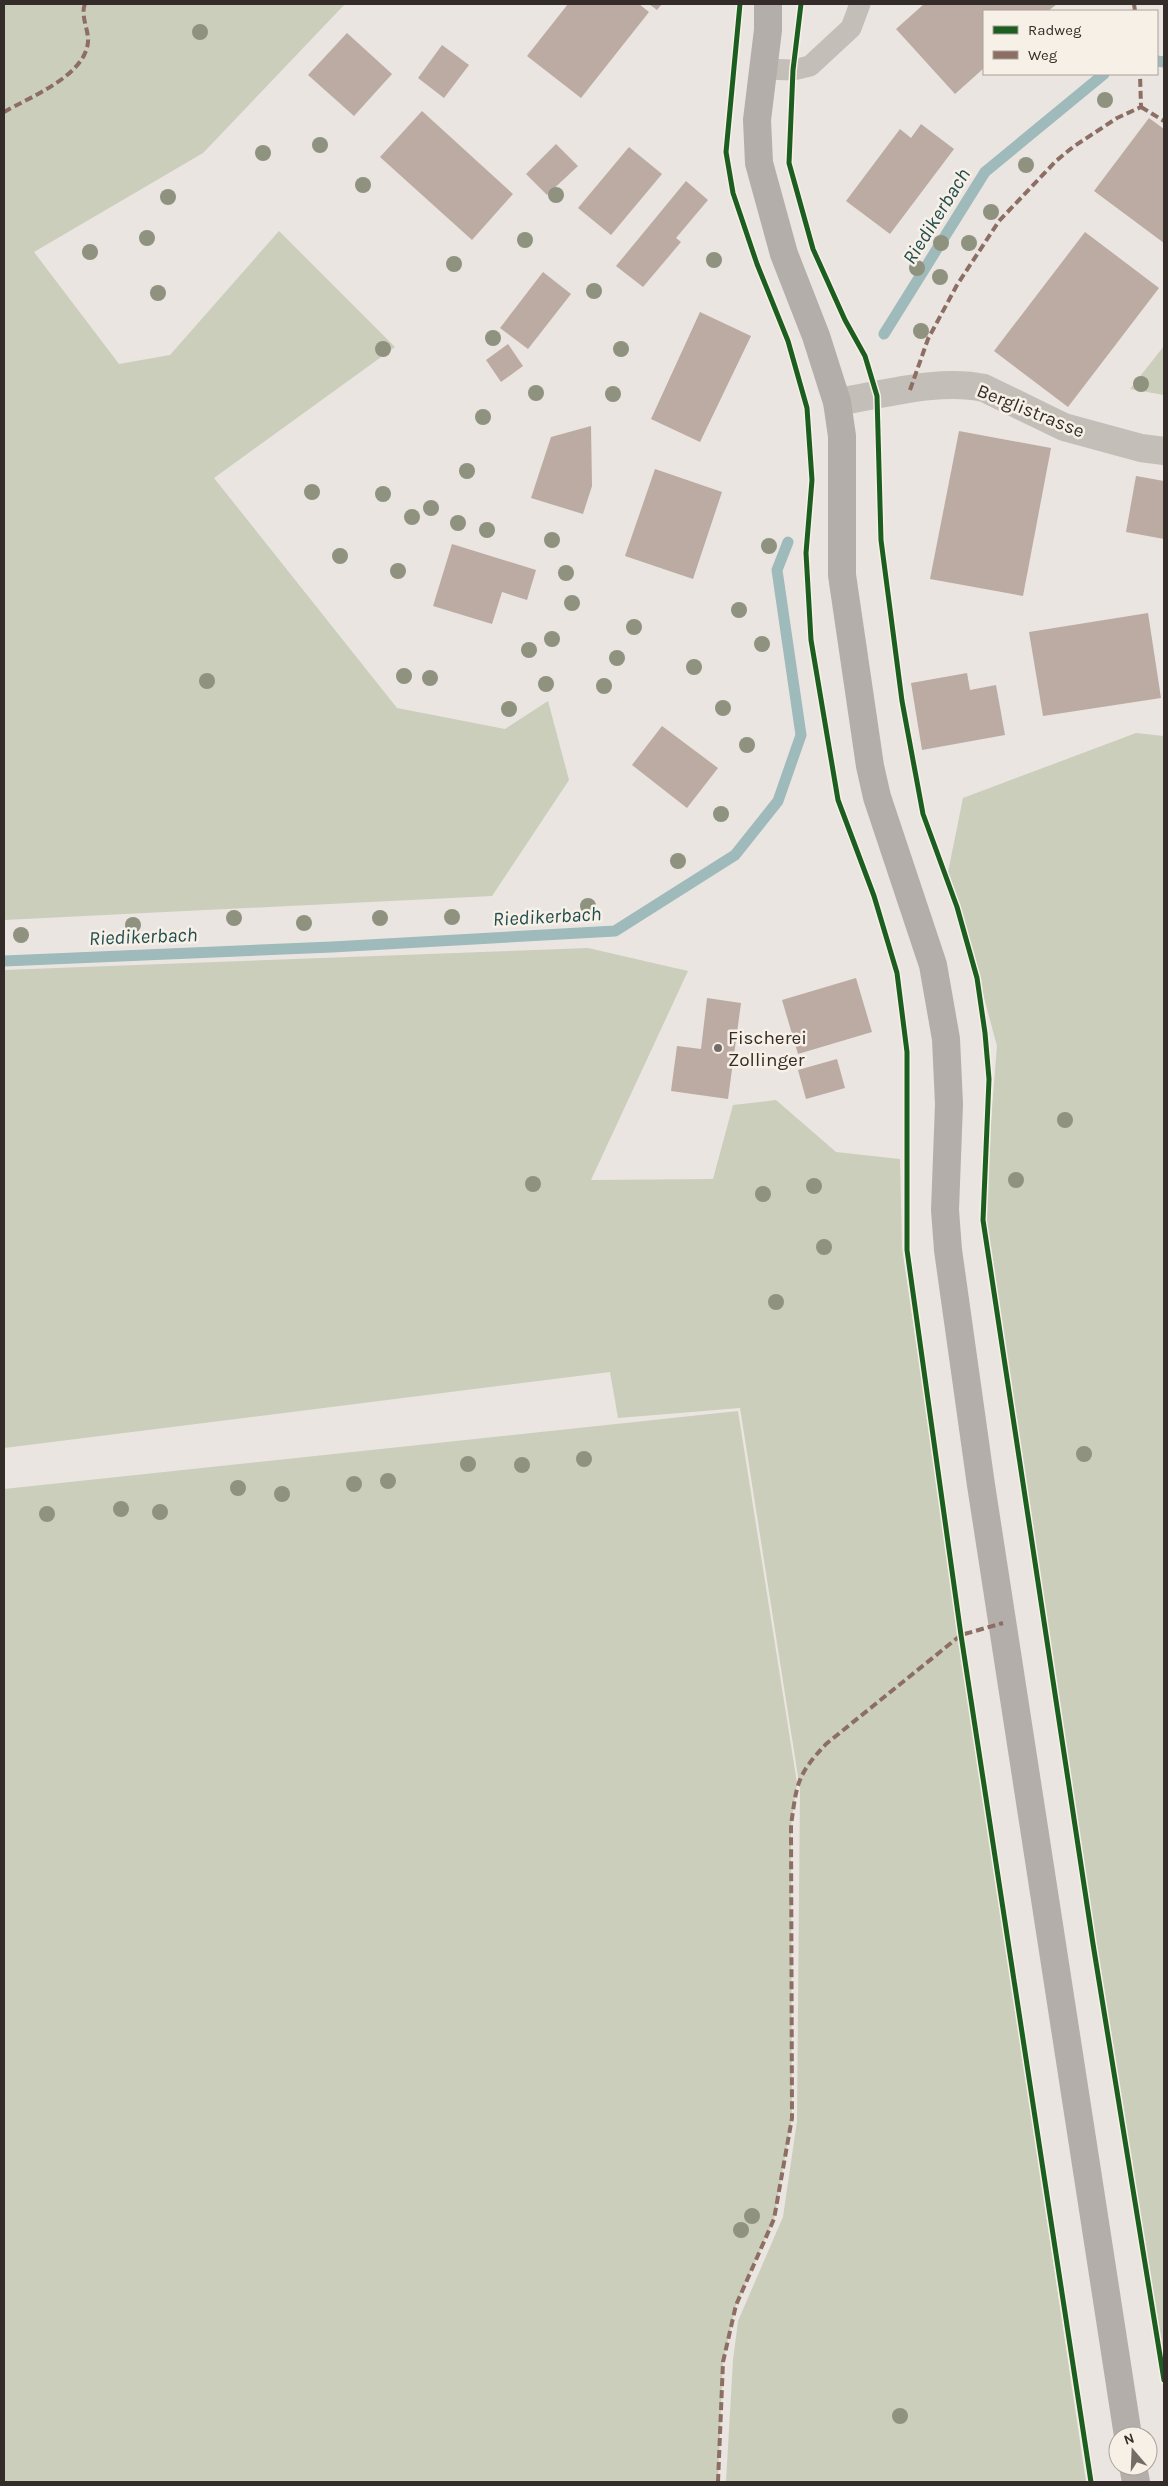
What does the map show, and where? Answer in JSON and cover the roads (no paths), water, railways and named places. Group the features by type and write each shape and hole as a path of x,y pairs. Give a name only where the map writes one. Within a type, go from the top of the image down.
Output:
{"main road":[{"path":"768,4 768,30 757,120 761,172 784,254 816,336 837,402 842,436 842,575 860,707 877,797 933,965 946,1039 949,1104 946,1158 948,1250 981,1485 1126,2426"}],"street":[{"name":"Berglistrasse","path":"837,402 962,384 984,388 1064,427 1132,446 1164,451"}],"lane":[{"path":"763,69 793,70 810,66 851,28 860,4"}],"waterway":[{"name":"Riedikerbach","path":"1158,61 1164,62"},
{"name":"Riedikerbach","path":"884,334 985,172 1103,75"},
{"name":"Riedikerbach","path":"4,961 332,947 615,931 735,855 778,801 801,735 777,570 788,542"}],"place":[{"name":"Fischerei Zollinger","path":"718,1048"}]}
